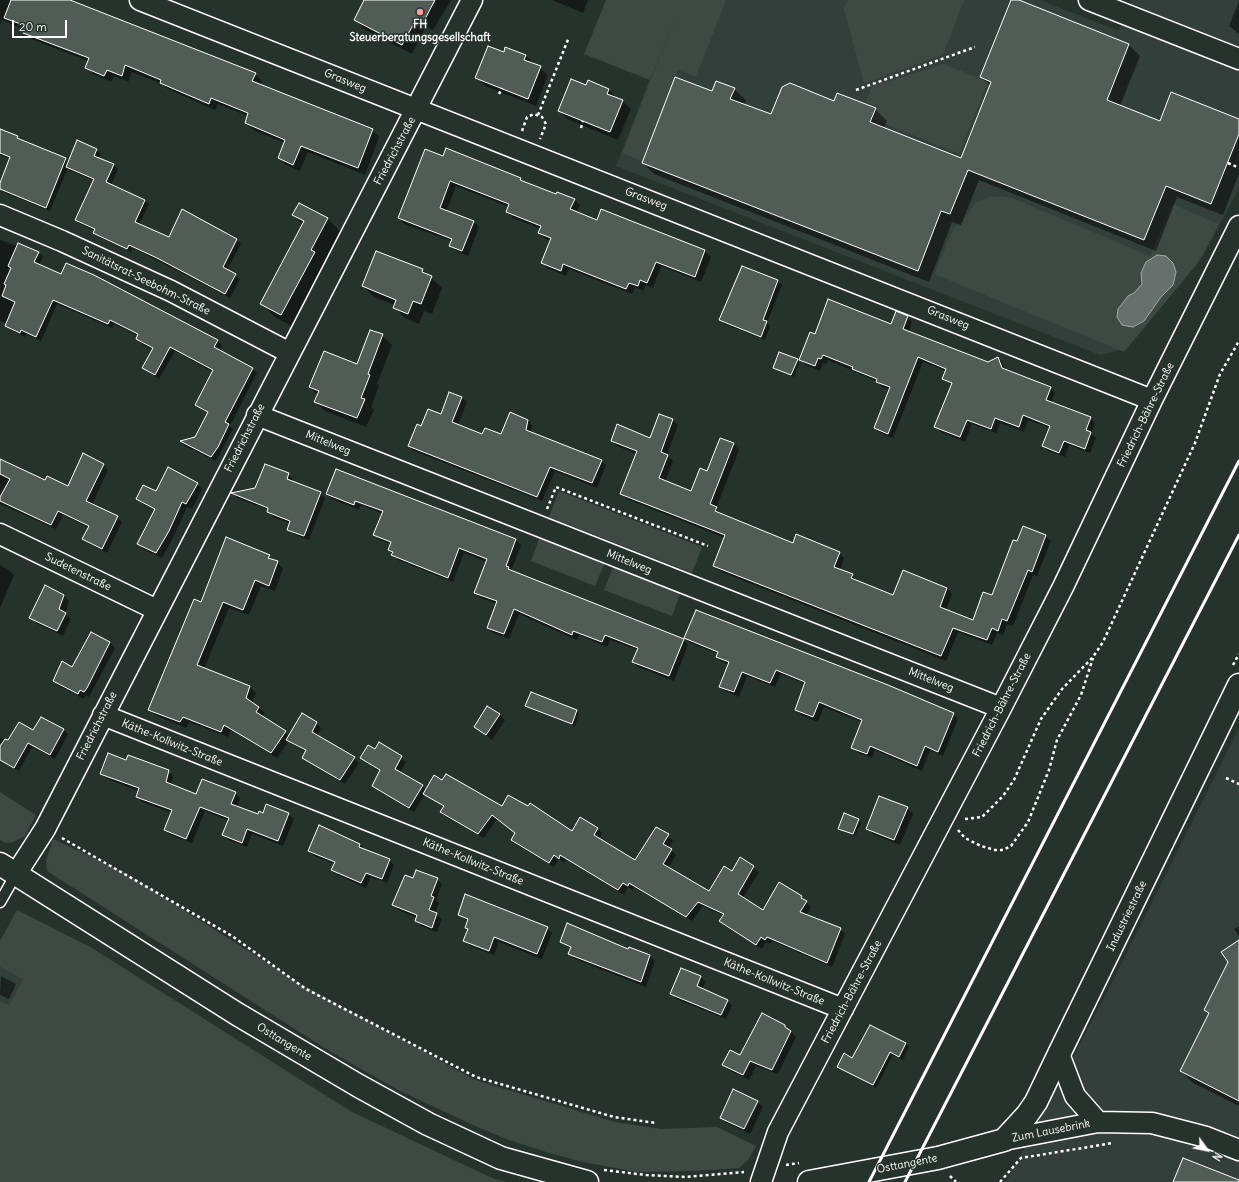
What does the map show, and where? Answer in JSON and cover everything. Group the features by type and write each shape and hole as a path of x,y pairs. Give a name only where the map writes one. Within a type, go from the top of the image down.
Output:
{"street":[{"name":"Grasweg","path":"140,0 1152,400"},
{"name":"Friedrichstraße","path":"8,869 45,829 257,415 417,110 472,0"},
{"path":"1089,0 1239,59"},
{"name":"Sanitätsrat-Seebohm-Straße","path":"0,215 62,241 171,292 290,353"},
{"name":"Friedrich-Bähre-Straße","path":"764,1175 778,1132 948,819 1001,708 1063,587 1152,400 1239,226"},
{"name":"Mittelweg","path":"257,415 1001,708"},
{"name":"Sudetenstraße","path":"0,534 157,610"},
{"name":"Industriestraße","path":"1004,1140 1027,1115 1036,1102 1239,684"},
{"name":"Käthe-Kollwitz-Straße","path":"103,715 843,1010"},
{"name":"Osttangente","path":"8,869 237,1014 359,1086 421,1120 501,1158 592,1175"},
{"name":"Zum Lausebrink","path":"1060,1054 1075,1096 1098,1122"},
{"name":"Zum Lausebrink","path":"1004,1140 1098,1122 1152,1123 1206,1136 1239,1150"},
{"name":"Osttangente","path":"806,1172 938,1158 1004,1140"}],"lane":[{"path":"0,902 8,869"}],"path":[{"path":"538,116 569,37"},
{"path":"856,90 975,47"},
{"path":"499,94 502,88"},
{"path":"521,132 527,117 534,114 542,117 546,124 540,139"},
{"path":"581,128 583,121"},
{"path":"1228,163 1239,168"},
{"path":"948,819 965,838 981,846 995,850 1003,850 1012,846 1028,822 1049,770 1057,740 1081,695 1093,657 1113,623 1195,443 1220,374 1239,341"},
{"path":"546,511 556,487 708,546"},
{"path":"948,819 982,817 995,806 1014,780 1041,719 1062,689 1093,657"},
{"path":"1226,778 1239,784"},
{"path":"45,829 232,936 306,989 476,1076 614,1117 656,1123"},
{"path":"1000,1182 1021,1158 1117,1142"},
{"path":"592,1175 611,1172 686,1177 764,1175 806,1172"}],"shaded area":[{"path":"606,0 726,0 696,77 678,70 642,161 622,153 677,13 650,80 584,54"},
{"path":"681,0 1040,0 1119,31 1131,0 1239,0 1239,188 1203,256 1128,346 1117,351 1100,355 616,166"},
{"path":"848,0 964,0 943,55 864,83 844,9"},
{"path":"944,64 988,82 959,154 873,119 878,107 866,102 872,86"},
{"path":"1002,196 1012,198 1150,256 1172,204 1219,224 1197,264 1124,352 934,274 954,227 960,224 976,203 989,197"},
{"path":"1157,255 1166,256 1173,263 1176,272 1173,285 1161,297 1144,321 1133,327 1122,325 1117,317 1118,309 1128,296 1134,293 1142,284 1141,273 1146,262"},
{"path":"559,491 702,547 692,573 549,517"},
{"path":"540,536 605,562 595,586 531,561"},
{"path":"614,565 681,591 672,616 604,590"},
{"path":"1239,728 1239,1182 1006,1182 1111,985"},
{"path":"0,792 36,815 25,836 13,842 6,843 0,840"},
{"path":"53,839 122,871 294,980 475,1080 615,1122 661,1129 717,1127 756,1146 748,1160 739,1168 695,1171 638,1172 583,1162 546,1152 509,1140 473,1125 400,1091 331,1052 47,871 46,861"},
{"path":"17,910 92,948 350,1111 492,1178 506,1182 0,1182 0,1001 9,1005 23,979 0,967 0,941"},
{"path":"0,967 23,979 9,1005 0,1001"}],"building":[{"path":"11,0 70,0 256,73 252,81 373,129 358,168 301,146 293,165 278,158 285,140 245,123 248,113 211,98 209,104 160,83 161,80 125,65 122,76 107,70 104,76 85,68 89,58 23,33 26,26 4,18"},
{"path":"364,0 435,0 424,21 417,18 402,45 354,20"},
{"path":"1011,0 1019,0 1129,44 1107,100 1160,121 1171,92 1239,119 1239,134 1211,204 1166,186 1144,240 968,170 950,214 941,211 918,271 642,163 675,77 712,91 716,81 735,88 730,99 771,114 782,87 790,83 834,101 837,93 876,108 870,122 961,158 991,82 980,77"},
{"path":"488,46 504,52 505,47 526,55 524,60 541,66 528,99 475,78"},
{"path":"571,79 586,85 588,80 609,89 607,94 623,100 610,132 558,111"},
{"path":"0,129 18,136 17,138 66,158 46,208 0,189 0,183 10,157 0,153"},
{"path":"77,140 97,149 94,156 114,164 106,182 145,200 135,222 169,237 182,209 237,239 223,267 236,274 225,294 129,245 127,249 93,233 95,229 75,220 94,179 66,167"},
{"path":"446,148 521,178 520,180 556,194 557,192 575,199 570,209 597,220 601,209 705,250 695,277 656,262 647,283 640,280 638,286 629,283 626,289 563,264 561,271 541,263 551,238 538,233 541,226 506,212 509,204 450,181 440,208 474,221 462,251 449,246 452,239 398,218 425,149 443,156"},
{"path":"299,203 328,218 311,250 315,252 281,315 260,304 304,221 292,215"},
{"path":"18,243 39,252 34,262 61,274 66,263 94,275 218,340 214,347 253,368 225,422 229,424 218,447 211,457 180,441 195,437 208,412 195,405 213,370 170,347 155,375 142,368 153,348 136,339 138,334 110,320 108,324 53,300 36,337 21,330 20,333 5,326 15,302 2,296 6,285 4,284 11,268 8,266"},
{"path":"376,251 423,269 422,272 432,276 421,304 413,301 408,314 393,308 396,300 362,286"},
{"path":"742,266 778,280 763,320 767,321 761,337 719,320"},
{"path":"828,299 891,324 896,311 908,316 903,329 988,362 998,357 1002,368 1051,387 1046,400 1091,417 1086,430 1091,432 1085,449 1064,441 1059,453 1042,446 1050,426 1023,415 1019,427 995,418 991,429 967,420 960,437 934,427 952,383 942,379 946,369 918,357 888,434 874,428 890,387 876,382 877,379 852,369 853,367 823,355 821,359 818,358 815,366 799,360 810,332 815,334"},
{"path":"370,330 383,334 368,374 370,375 361,398 365,399 357,418 314,402 319,391 309,387 324,351 357,364"},
{"path":"779,352 798,359 791,375 773,368"},
{"path":"449,392 462,397 452,422 482,434 485,428 501,434 510,412 528,420 526,430 602,460 592,483 550,467 537,497 408,446 417,424 421,426 428,409 441,414"},
{"path":"659,414 673,419 661,452 668,455 659,478 691,491 700,468 707,471 720,438 734,443 710,504 717,507 715,511 793,543 796,534 840,552 834,567 853,574 851,578 893,595 903,570 947,588 940,607 973,620 983,592 992,595 1013,540 1017,541 1023,526 1046,535 1032,572 1028,570 1007,621 1002,619 998,631 992,628 987,640 953,628 941,656 713,566 725,535 620,494 637,451 611,441 617,424 650,438"},
{"path":"83,453 104,464 86,501 118,516 102,549 82,539 89,526 58,511 51,525 0,501 0,497 10,479 0,474 0,459 45,480 47,476 68,486"},
{"path":"265,464 289,473 287,479 321,492 304,536 287,530 290,521 267,512 268,508 231,493 255,488"},
{"path":"168,467 198,483 186,504 182,502 169,531 156,553 137,544 155,509 136,499 143,485 156,491"},
{"path":"336,469 516,539 506,566 509,567 508,569 684,639 669,676 632,662 638,648 605,635 602,642 573,631 572,635 514,609 504,634 487,628 497,601 474,593 487,559 459,548 448,578 391,555 393,552 388,550 391,542 373,535 383,511 355,501 354,505 326,494"},
{"path":"226,537 270,555 268,558 278,561 269,586 255,580 243,610 223,602 197,665 250,686 246,698 259,707 256,712 286,731 271,753 224,725 221,732 183,717 180,722 148,710 194,599 201,602"},
{"path":"45,585 64,595 59,609 66,613 57,631 29,618"},
{"path":"696,610 888,685 954,713 938,752 925,746 917,766 870,746 867,754 851,748 862,720 819,702 813,717 795,710 805,682 776,670 770,683 742,672 734,692 719,687 729,662 716,657 718,652 684,638"},
{"path":"91,632 110,642 87,688 84,692 80,690 78,694 53,681 62,661 72,667"},
{"path":"531,692 577,710 572,724 525,706"},
{"path":"487,706 500,714 486,735 474,727"},
{"path":"302,713 317,722 312,732 355,757 340,780 302,758 306,750 286,740"},
{"path":"41,717 64,729 50,755 28,743 14,768 0,760 0,746 5,739 8,740 19,722 33,730"},
{"path":"379,742 402,756 395,769 423,785 409,808 372,786 380,770 360,758 368,745 375,749"},
{"path":"108,753 126,760 128,755 169,770 166,782 196,794 202,779 236,792 231,804 258,814 259,811 263,813 266,804 289,813 278,841 247,829 242,843 222,835 229,818 200,807 186,839 164,830 172,810 136,797 139,788 100,774"},
{"path":"446,774 502,806 508,795 528,806 530,803 572,831 580,817 598,828 594,835 635,860 656,827 669,834 663,844 672,849 663,864 709,891 724,866 732,871 740,857 754,866 738,894 763,910 779,882 802,896 801,898 807,901 800,912 841,928 827,963 767,937 765,940 761,937 756,945 719,921 724,914 698,902 686,917 629,883 628,886 623,883 618,890 560,855 559,859 554,855 549,863 511,840 515,833 492,815 478,834 440,812 444,806 423,794 434,775 442,780"},
{"path":"879,796 908,807 894,840 866,829"},
{"path":"844,813 859,819 853,834 838,829"},
{"path":"319,825 360,844 359,847 390,859 382,879 366,873 361,883 331,870 335,862 308,851"},
{"path":"416,870 438,878 431,896 434,897 429,910 437,913 432,928 415,921 417,915 392,905 405,875 413,878"},
{"path":"465,894 548,927 537,954 494,937 489,951 463,941 468,929 465,928 468,919 458,915"},
{"path":"567,923 628,949 629,947 650,955 641,982 568,954 571,947 560,942"},
{"path":"1239,940 1239,1101 1180,1071 1209,1013 1204,1010 1228,962 1221,952"},
{"path":"681,968 701,976 697,986 728,1000 721,1015 670,994"},
{"path":"762,1013 785,1025 785,1027 791,1031 772,1070 750,1061 743,1075 722,1065 730,1050 740,1055"},
{"path":"870,1025 906,1043 899,1057 890,1052 873,1085 837,1067 844,1053 852,1058"},
{"path":"733,1089 758,1101 744,1129 720,1118"},
{"path":"1183,1158 1239,1180 1239,1182 1173,1182"}],"railway":[{"path":"869,1182 1239,461"},
{"path":"905,1182 1239,535"}],"place":[{"name":"FH Steuerberatungsgesellschaft","path":"420,12"}]}
